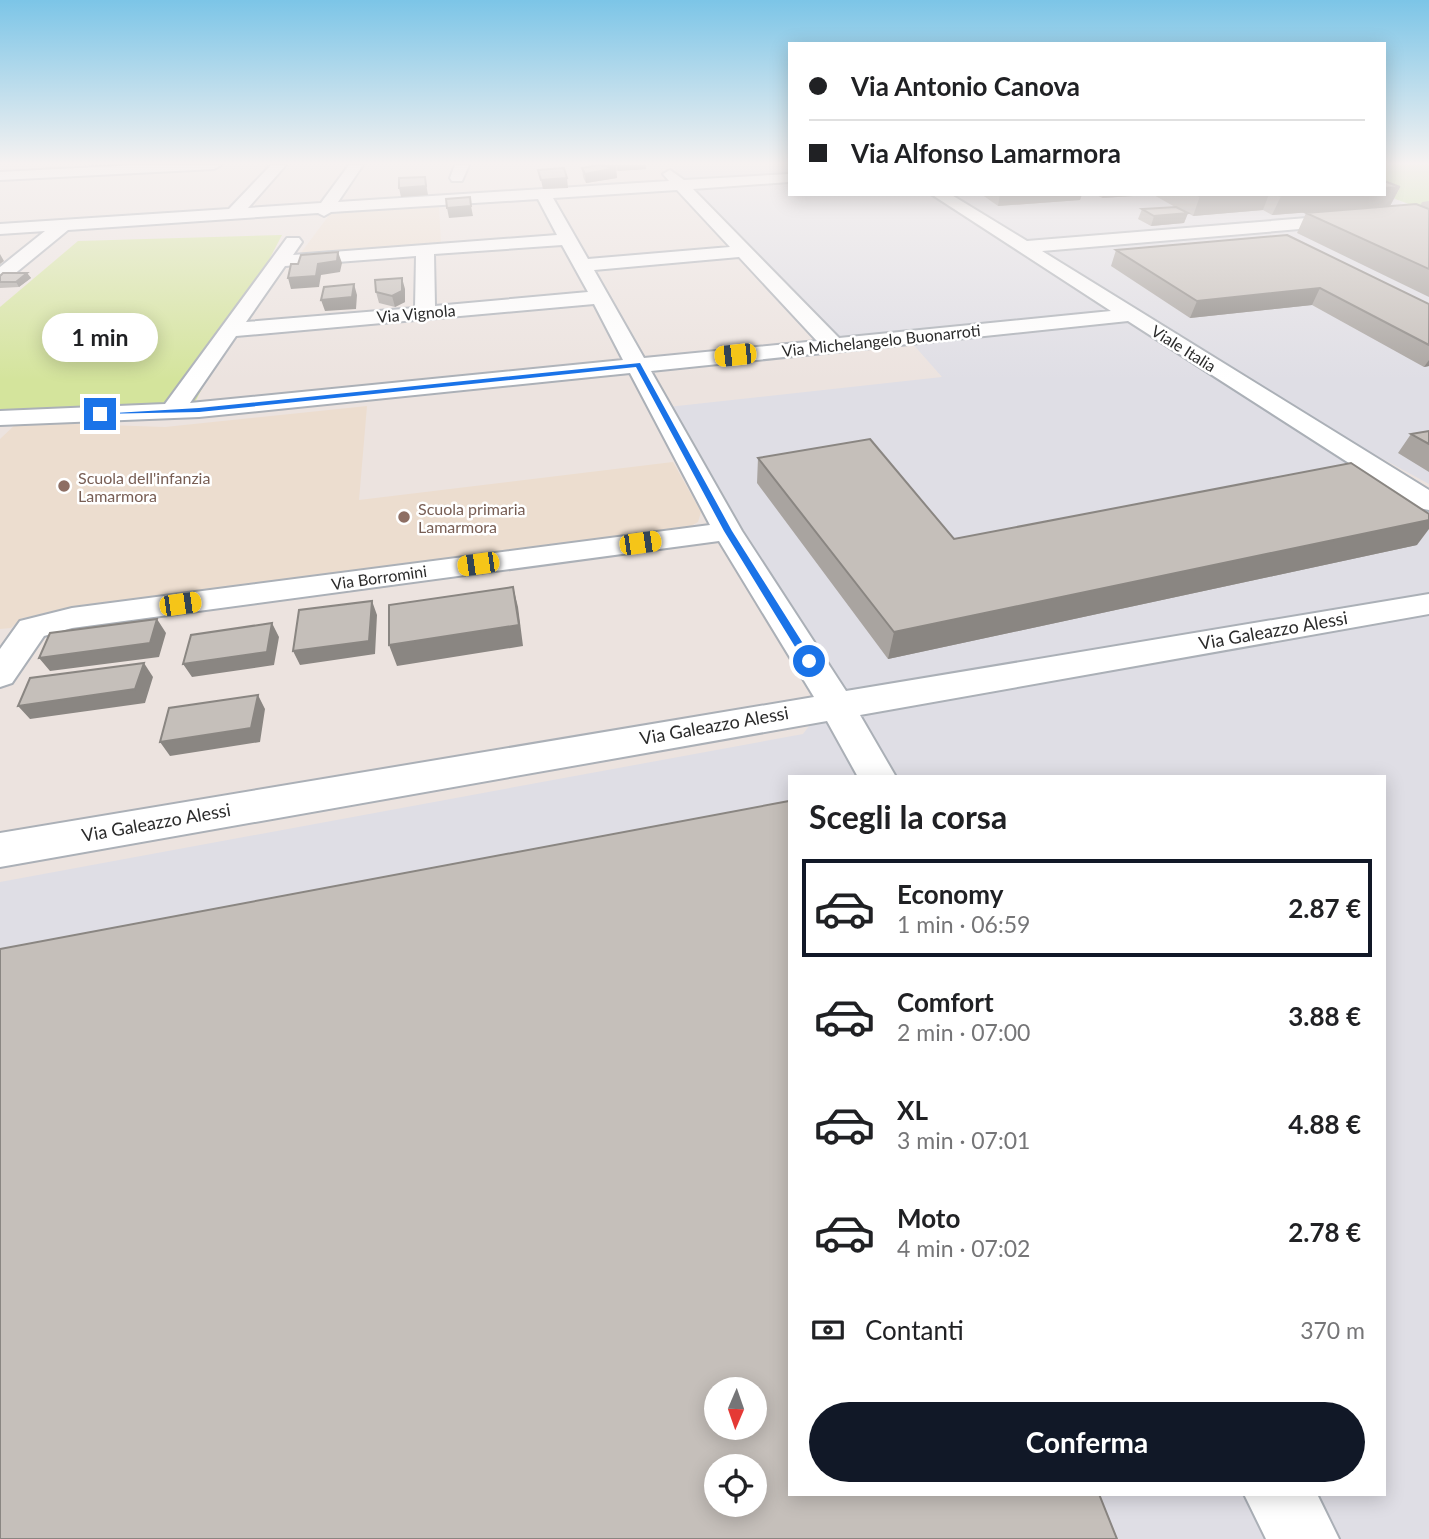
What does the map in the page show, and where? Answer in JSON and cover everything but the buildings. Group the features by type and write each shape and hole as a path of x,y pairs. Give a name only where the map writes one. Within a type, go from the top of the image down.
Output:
{"street":[{"path":"0,276 53,237"},
{"path":"172,411 298,237"},
{"path":"731,237 833,345"},
{"name":"Viale Italia","path":"1007,237 1429,502"},
{"path":"1023,247 1145,237"},
{"path":"279,261 568,239 728,531 836,704 876,775"},
{"path":"425,250 425,313"},
{"path":"583,265 745,251"},
{"name":"Via Vignola","path":"231,330 601,297"},
{"name":"Via Michelangelo Buonarroti","path":"0,418 172,411 1131,315"},
{"name":"Via Borromini","path":"0,675 32,628 72,618 728,531"},
{"name":"Via Galeazzo Alessi","path":"0,850 1429,604"},
{"path":"1279,1496 1304,1539"}],"shaded area":[{"path":"313,237 441,237 441,244 300,254"},
{"path":"736,237 1000,237 1429,512 1429,1539 0,1539 0,882 803,734 838,688 668,407 942,377 904,334 839,341"},
{"path":"1019,237 1429,237 1429,484 1357,445"},
{"name":"Scuola primaria Lamarmora","path":"367,406 359,500 673,462 701,512 698,522 684,530 22,618 11,628 0,629 0,439 18,422 165,427"}],"green space":[{"path":"281,237 195,402 0,410 0,307 78,241"}],"place":[{"name":"Scuola dell'infanzia Lamarmora","path":"64,486"},
{"name":"Scuola primaria Lamarmora","path":"404,517"}],"route":[{"path":"100,414 199,410 638,365 728,531 809,661"}]}
